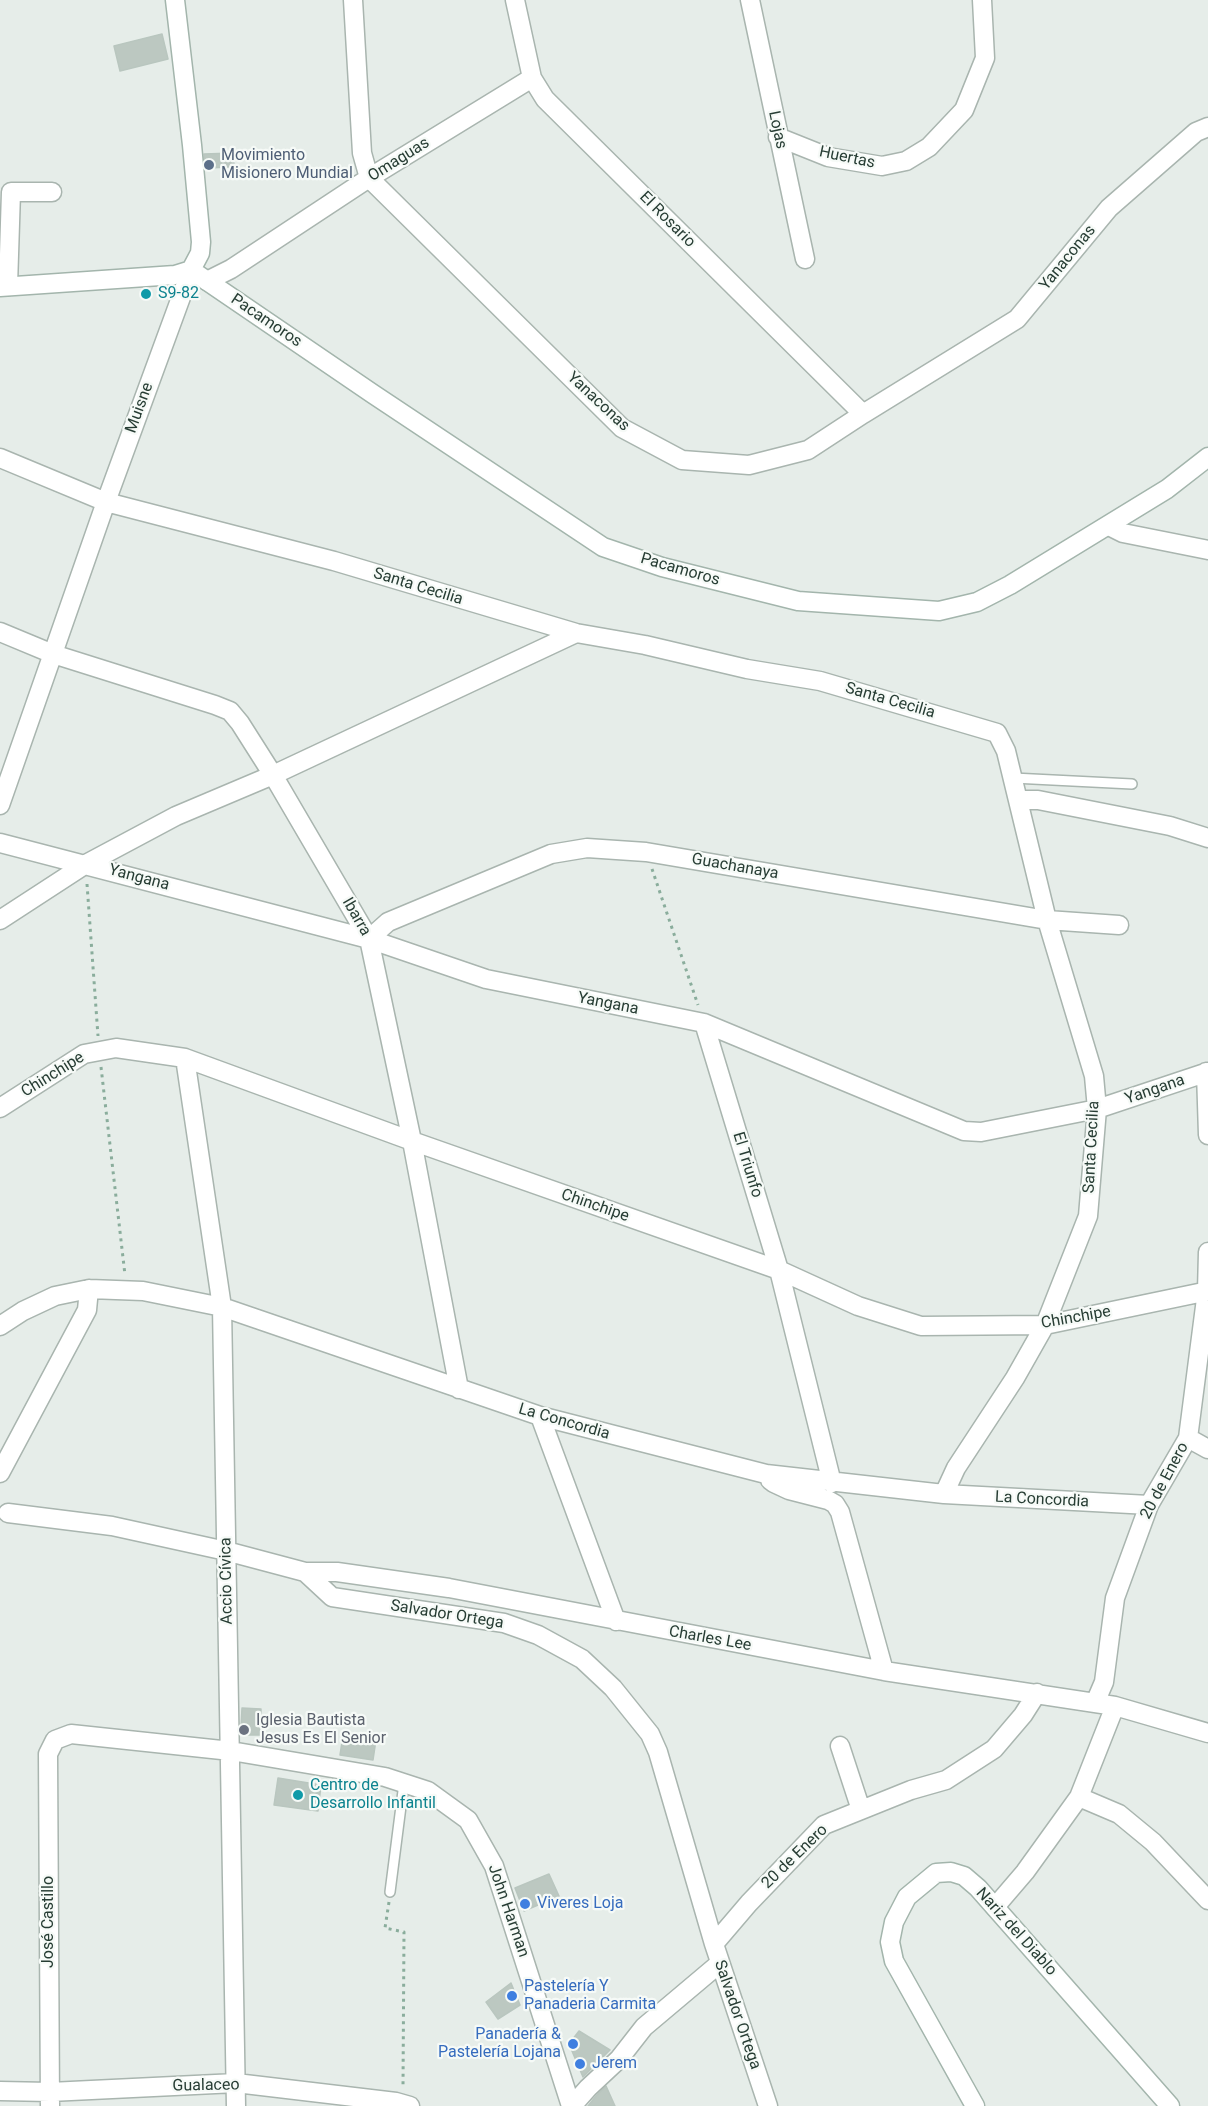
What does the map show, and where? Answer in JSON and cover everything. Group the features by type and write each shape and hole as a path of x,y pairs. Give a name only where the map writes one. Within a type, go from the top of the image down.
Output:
{"street":[{"name":"Muisne","path":"0,805 106,502 191,270 200,253 201,242 192,145 175,0"},
{"path":"353,0 362,153 369,178"},
{"name":"El Rosario","path":"515,0 532,78 545,99 863,414"},
{"name":"Lojas","path":"750,0 805,259"},
{"name":"Huertas","path":"778,137 828,157 882,166 906,161 929,147 964,110 985,58 982,0"},
{"name":"Omaguas","path":"207,281 231,269 369,178 532,78"},
{"name":"Yanaconas","path":"369,178 622,428 682,460 749,465 808,450 1017,319 1109,208 1196,132 1208,127"},
{"path":"52,192 11,192 4,287 175,275 191,270"},
{"name":"Pacamoros","path":"191,270 603,547 662,567 798,602 939,610 977,602 1109,526 1167,489 1208,456"},
{"name":"Santa Cecilia","path":"0,458 106,502 334,561 576,633 645,645 747,669 820,681 997,733 1006,751 1047,920 1094,1076 1096,1109 1088,1216 1045,1325 1015,1378 956,1468 944,1494"},
{"path":"1109,526 1123,533 1208,550"},
{"name":"Ibarra","path":"0,632 53,654 230,711 273,775 369,939 412,1141 459,1389"},
{"path":"0,920 86,864 176,816 273,775 576,633"},
{"path":"1019,800 1038,800 1170,826 1208,838"},
{"name":"Yangana","path":"0,843 369,939 486,979 704,1023 964,1131 981,1132 1096,1109 1207,1072"},
{"name":"Guachanaya","path":"369,939 388,922 550,854 587,848 646,852 1047,920 1119,925"},
{"name":"El Triunfo","path":"704,1023 779,1270 832,1482"},
{"name":"Chinchipe","path":"0,1108 84,1054 116,1048 185,1058 412,1141 779,1270 858,1306 921,1326 1045,1325 1208,1291"},
{"name":"Accio Cívica","path":"185,1058 222,1307 236,2106"},
{"path":"1207,1072 1208,1135"},
{"name":"20 de Enero","path":"1095,1703 1104,1682 1114,1598 1149,1505 1188,1438 1208,1291 1208,1252"},
{"path":"0,1473 87,1310 88,1289"},
{"name":"La Concordia","path":"0,1326 23,1311 55,1296 88,1289 143,1291 222,1307 540,1416 766,1474 944,1494 1149,1505"},
{"path":"540,1416 616,1621"},
{"path":"1188,1438 1208,1449"},
{"path":"766,1474 774,1484 835,1503 840,1512 884,1671"},
{"name":"Salvador Ortega","path":"8,1513 112,1526 226,1551 305,1572 332,1598 504,1623 538,1635 582,1659 599,1674 650,1734 658,1752 714,1944 768,2106"},
{"name":"Charles Lee","path":"305,1572 337,1572 437,1587 884,1671 1095,1703 1208,1733"},
{"name":"20 de Enero","path":"714,1944 742,1910 825,1825 911,1790 946,1780 994,1749 1037,1693"},
{"path":"995,1907 1025,1872 1079,1797 1115,1707"},
{"name":"John Harman","path":"55,1740 71,1734 231,1750 385,1777 428,1791 468,1820 494,1866 572,2106"},
{"name":"José Castillo","path":"50,2099 48,1755 55,1740"},
{"path":"840,1746 861,1810"},
{"path":"1079,1797 1119,1814 1153,1842 1208,1900"},
{"name":"Nariz del Diablo","path":"975,2106 894,1961 890,1942 894,1922 907,1897 936,1874 951,1872 964,1876 995,1907 1170,2106"},
{"path":"572,2106 619,2059 644,2026 720,1963"},
{"name":"Gualaceo","path":"0,2091 50,2099 236,2083 407,2105"}],"lane":[{"path":"1013,778 1132,784"},
{"path":"390,1892 404,1783"}],"path":[{"path":"646,852 704,1023"},
{"path":"86,864 99,1050 127,1291"},
{"path":"390,1892 385,1928 404,1932 407,2105"}],"building":[{"path":"162,34 168,59 120,71 114,46"},
{"path":"233,153 234,167 205,168 204,154"},
{"path":"242,1708 261,1709 260,1735 246,1735 241,1728"},
{"path":"343,1735 376,1740 373,1760 340,1755"},
{"name":"Centro de Desarrollo Infantil","path":"278,1778 321,1785 318,1811 274,1805"},
{"path":"549,1874 559,1896 524,1911 515,1888"},
{"path":"511,1983 520,2005 498,2019 486,2002"},
{"path":"579,2031 610,2050 583,2077 569,2044"},
{"path":"606,2086 615,2106 588,2106 596,2096"}],"place":[{"name":"Movimiento Misionero Mundial","path":"209,165"},
{"name":"S9-82","path":"146,294"},
{"name":"Iglesia Bautista Jesus Es El Senior","path":"244,1730"},
{"name":"Centro de Desarrollo Infantil","path":"298,1795"},
{"name":"Viveres Loja","path":"525,1904"},
{"name":"Pastelería Y Panaderia Carmita","path":"512,1996"},
{"name":"Panadería & Pastelería Lojana","path":"573,2044"},
{"name":"Jerem","path":"580,2064"}]}
